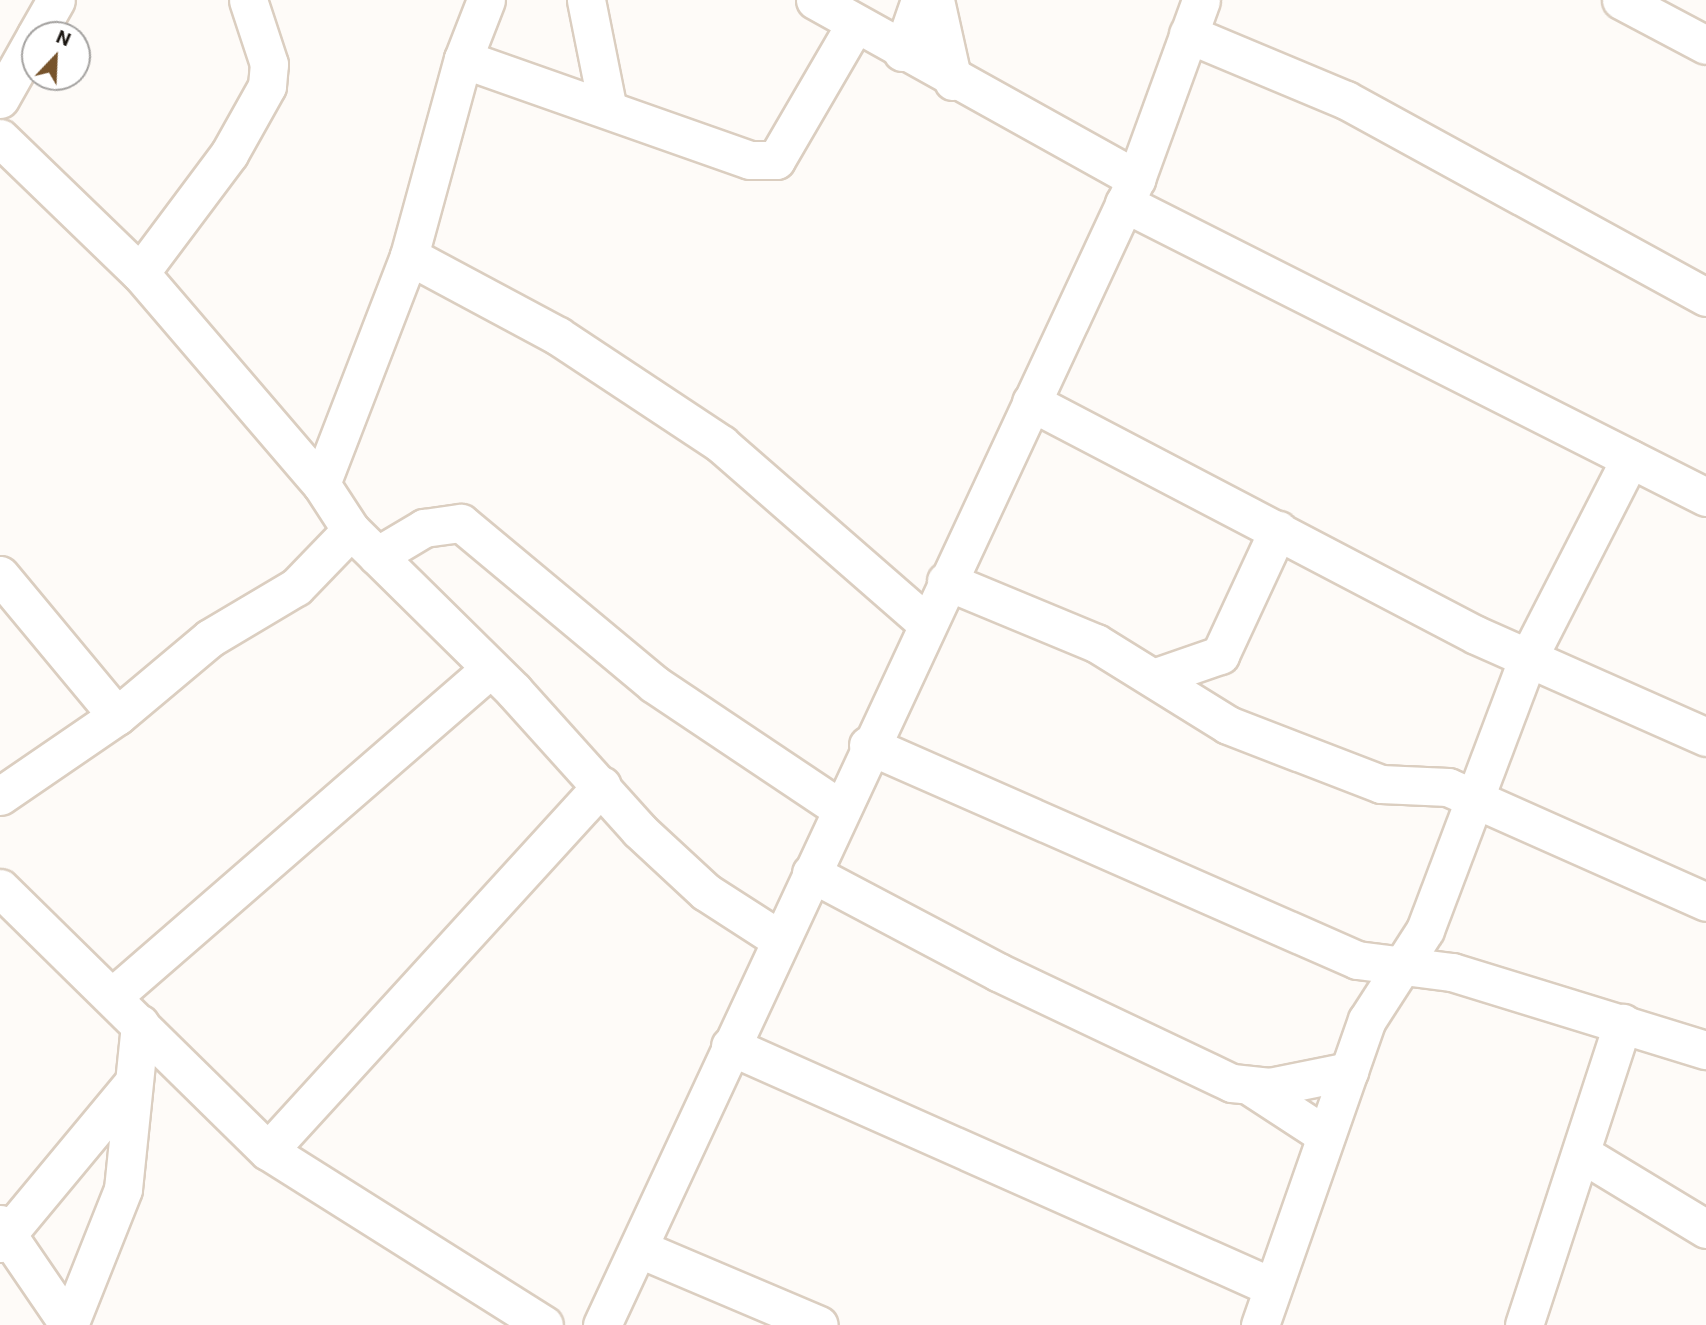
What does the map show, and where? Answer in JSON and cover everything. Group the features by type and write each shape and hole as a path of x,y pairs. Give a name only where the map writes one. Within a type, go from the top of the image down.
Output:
{"street":[{"path":"44,21 56,0"},
{"path":"141,273 229,153 267,86 270,64 248,0"},
{"path":"321,484 409,256 463,59 486,0"},
{"path":"586,0 607,106"},
{"path":"815,0 953,81 1130,191 1706,497"},
{"path":"902,52 920,0"},
{"path":"935,0 953,81"},
{"path":"602,1325 640,1249 868,745 1130,191 1201,0"},
{"path":"1620,0 1706,45"},
{"path":"463,59 607,106 750,160 776,160 855,24"},
{"path":"1188,34 1346,100 1706,297"},
{"path":"0,99 21,62"},
{"path":"5,153 141,273 321,484 351,530 602,785 682,874 779,939"},
{"path":"409,256 558,336 721,444 926,624"},
{"path":"1031,402 1527,660 1706,737"},
{"path":"1260,1325 1270,1286 1367,1020 1405,970 1425,930 1471,797 1527,660 1630,459"},
{"path":"377,556 424,528 461,523 654,684 841,809"},
{"path":"0,796 117,716 210,638 296,587 351,530"},
{"path":"1156,677 1220,655 1278,530"},
{"path":"0,575 117,716"},
{"path":"946,581 1096,643 1156,677 1228,725 1381,784 1448,787 1706,902"},
{"path":"112,997 490,669"},
{"path":"868,745 1357,960 1405,970 1452,972 1706,1050"},
{"path":"268,1151 602,785"},
{"path":"811,873 1022,984 1200,1070 1253,1088 1325,1135"},
{"path":"0,888 268,1151 544,1325"},
{"path":"1425,930 1452,972"},
{"path":"1357,960 1367,1020"},
{"path":"1524,1325 1584,1155 1622,1023"},
{"path":"69,1325 123,1189 139,1024"},
{"path":"730,1046 1270,1286"},
{"path":"1253,1088 1349,1071"},
{"path":"69,1325 3,1234 133,1083"},
{"path":"1584,1155 1706,1229"},
{"path":"640,1249 819,1325"}]}
